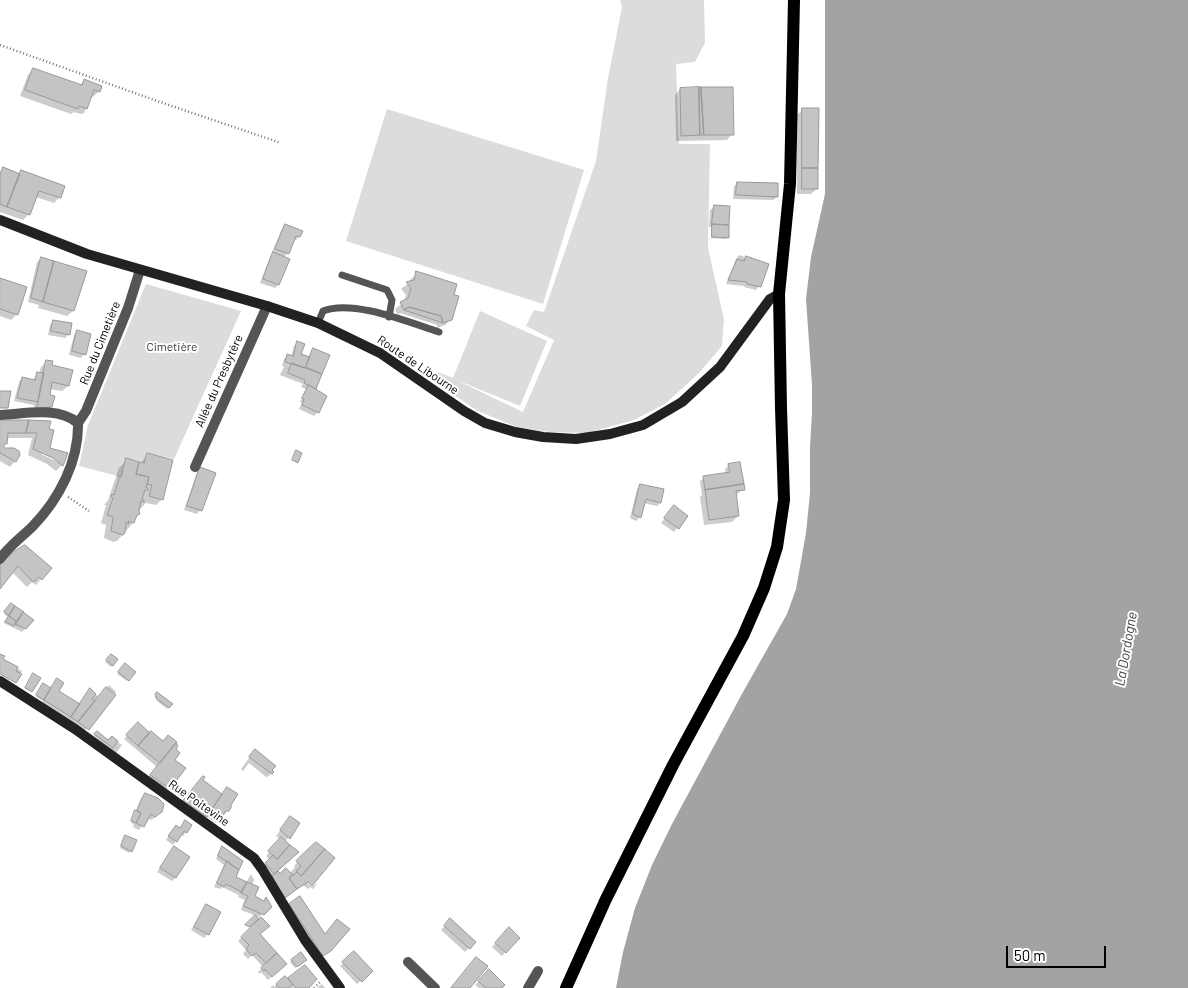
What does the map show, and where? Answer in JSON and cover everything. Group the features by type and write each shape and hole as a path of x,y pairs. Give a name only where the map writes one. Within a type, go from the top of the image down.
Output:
{"main road":[{"path":"566,988 606,899 673,765 743,636 767,580 777,547 784,500 779,294 790,184 794,0"}],"street":[{"name":"Route de Libourne","path":"0,220 87,254 267,306 318,323 380,352 464,411 485,423 515,432 543,437 576,439 610,434 643,425 682,402 720,367 770,299 779,294"},
{"name":"Rue du Cimetière","path":"78,423 86,411 121,325 140,270"},
{"name":"Allée du Presbytère","path":"195,467 267,306"},
{"path":"0,415 46,412 71,417 78,423 78,438 69,471 52,503 35,524 7,549 0,559"},
{"name":"Rue Poitevine","path":"0,681 75,729 254,858 305,940 340,988"},
{"path":"408,962 435,988"},
{"path":"528,988 538,971"}],"lane":[{"path":"342,275 387,290 392,300 389,317"},
{"path":"318,323 323,311 332,307 347,307 439,332"}],"path":[{"path":"0,45 281,143"},
{"path":"59,490 89,511"}],"green space":[{"path":"620,0 704,0 705,43 695,62 676,64 679,144 710,144 708,248 724,319 722,346 699,373 665,404 634,420 587,433 549,432 517,427 478,411 434,382 438,372 453,378 480,311 547,341 520,406 454,379 523,412 554,340 526,326 534,310 544,312 596,161 608,78 622,7"},
{"path":"387,109 584,170 543,304 346,241"},
{"name":"Cimetière","path":"146,284 241,311 174,459 147,453 144,463 127,459 121,477 79,466 88,425"}],"water":[{"name":"La Dordogne","path":"825,0 1188,0 1188,988 616,988 623,952 635,908 652,865 672,824 787,614 796,589 806,533 810,493 812,385 806,299 811,257 825,194"}],"building":[{"path":"33,68 82,85 84,79 102,86 100,92 94,90 87,109 79,106 78,109 25,90"},
{"path":"699,87 701,87 704,135 700,135"},
{"path":"699,87 700,135 681,136 680,88"},
{"path":"701,87 733,87 734,135 704,135"},
{"path":"802,108 819,108 818,168 802,168"},
{"path":"3,167 20,174 7,207 0,204 0,175"},
{"path":"802,168 818,168 818,189 802,189"},
{"path":"21,170 65,186 61,198 39,191 30,215 7,207"},
{"path":"737,182 778,183 778,197 736,195"},
{"path":"714,205 730,206 729,225 712,224"},
{"path":"285,224 303,231 300,237 296,236 289,254 275,249"},
{"path":"712,224 729,225 729,238 712,237"},
{"path":"273,252 290,259 279,285 263,279"},
{"path":"746,256 769,264 761,287 747,284 747,282 728,280 737,259 744,261"},
{"path":"41,257 54,261 43,302 31,298"},
{"path":"54,261 87,271 74,311 43,302"},
{"path":"416,271 457,284 454,295 459,296 452,320 443,323 441,316 409,307 404,310 400,302 408,298 411,288 406,282 414,280"},
{"path":"0,278 27,287 18,315 0,309"},
{"path":"409,307 441,316 443,323 404,310"},
{"path":"53,320 72,323 70,335 51,331"},
{"path":"77,330 91,334 86,355 72,351"},
{"path":"297,341 305,344 301,354 310,357 305,368 285,362 287,354 293,356"},
{"path":"313,348 330,355 322,374 306,367"},
{"path":"46,360 53,361 52,365 73,370 69,386 52,382 50,395 55,396 52,407 37,408"},
{"path":"292,363 322,374 316,389 304,383 305,380 288,373"},
{"path":"37,372 44,373 38,402 17,398 22,377 35,380"},
{"path":"309,385 327,396 319,413 302,405 304,399 302,398"},
{"path":"0,391 11,391 8,408 0,408"},
{"path":"0,420 29,420 26,433 8,433 7,444 4,444 4,448 14,448 19,451 20,455 16,462 0,453"},
{"path":"29,420 51,421 49,429 54,430 50,448 68,453 63,466 53,458 33,449 37,433 26,433"},
{"path":"296,450 302,453 298,463 292,460"},
{"path":"147,453 173,460 163,500 149,496 152,485 147,484 149,477 136,474 139,462 144,463"},
{"path":"126,458 139,462 136,474 149,477 146,487 148,490 145,490 142,499 144,502 141,501 140,514 137,515 134,523 128,521 129,524 126,523 123,535 111,531 113,517 107,515 113,498 111,497 112,494 114,495 119,478 118,476 121,477"},
{"path":"740,462 744,484 705,490 703,476 730,472 728,464"},
{"path":"200,467 216,473 202,511 187,506"},
{"path":"640,484 664,489 661,503 646,499 641,518 633,514"},
{"path":"744,484 745,490 736,491 739,516 709,520 705,490"},
{"path":"674,505 688,516 679,529 664,518"},
{"path":"25,545 52,568 42,580 39,577 33,582 18,566 0,589 0,565 13,552"},
{"path":"11,603 15,606 9,616 4,612"},
{"path":"15,606 24,612 17,622 9,616"},
{"path":"23,612 34,620 26,629 15,624"},
{"path":"9,616 17,622 14,626 5,622"},
{"path":"0,654 5,656 3,659 18,667 16,671 22,674 16,683 0,674"},
{"path":"111,654 118,659 113,666 106,660"},
{"path":"125,663 136,672 129,681 118,672"},
{"path":"33,673 41,678 32,692 25,688"},
{"path":"57,678 64,683 59,691 80,704 71,717 44,700"},
{"path":"43,683 51,688 44,700 36,695"},
{"path":"106,687 116,695 89,730 78,722"},
{"path":"90,688 96,694 92,699 95,701 78,722 71,717"},
{"path":"157,692 173,704 169,708 156,698"},
{"path":"138,722 150,733 138,746 126,735"},
{"path":"97,731 108,740 112,736 118,741 113,748 94,734"},
{"path":"151,731 163,741 168,735 177,742 160,763 138,746"},
{"path":"176,743 178,746 176,749 180,753 175,760 186,768 170,789 150,775"},
{"path":"255,749 276,766 272,770 274,772 272,774 249,757"},
{"path":"203,776 205,777 203,780 222,794 207,817 183,801"},
{"path":"227,787 238,794 229,811 226,811 220,820 210,813"},
{"path":"145,793 158,798 164,804 162,812 155,817 151,814 144,827 136,823 141,813 137,811"},
{"path":"135,810 141,813 136,823 131,821"},
{"path":"290,816 300,823 290,839 280,830"},
{"path":"185,820 192,825 187,833 184,831 177,842 168,836 176,825 180,828"},
{"path":"125,835 137,840 132,852 121,846"},
{"path":"281,837 290,845 277,859 268,851"},
{"path":"316,842 325,849 301,876 296,871 301,866 296,861"},
{"path":"290,845 299,852 274,874 265,863 273,855 277,859"},
{"path":"174,846 190,857 176,878 160,868"},
{"path":"222,846 243,861 239,870 218,856"},
{"path":"325,849 335,858 312,886 308,882 297,889 289,878 297,872 301,876"},
{"path":"227,861 239,870 236,877 247,882 242,892 226,884 224,887 217,883"},
{"path":"286,868 293,875 289,878 297,889 285,898 272,876"},
{"path":"247,882 259,887 255,896 264,901 266,897 272,907 264,915 243,906 248,896 241,893"},
{"path":"300,896 325,934 337,919 350,929 331,951 323,956 289,904"},
{"path":"206,904 221,912 209,935 194,927"},
{"path":"255,915 259,919 250,927 245,925"},
{"path":"261,917 270,926 260,934 277,953 266,963 256,953 252,956 246,949 249,945 241,937"},
{"path":"450,918 476,942 470,949 444,926"},
{"path":"509,927 520,938 506,953 495,943"},
{"path":"354,951 373,971 362,982 342,962"},
{"path":"301,952 307,960 297,967 291,960"},
{"path":"277,953 287,964 272,977 265,969 264,971 261,968"},
{"path":"476,957 488,966 470,988 451,988"},
{"path":"305,965 317,979 309,988 296,988 288,978"},
{"path":"489,969 505,985 502,988 486,988 478,981"},
{"path":"285,976 293,984 288,988 279,988 276,984"}]}
